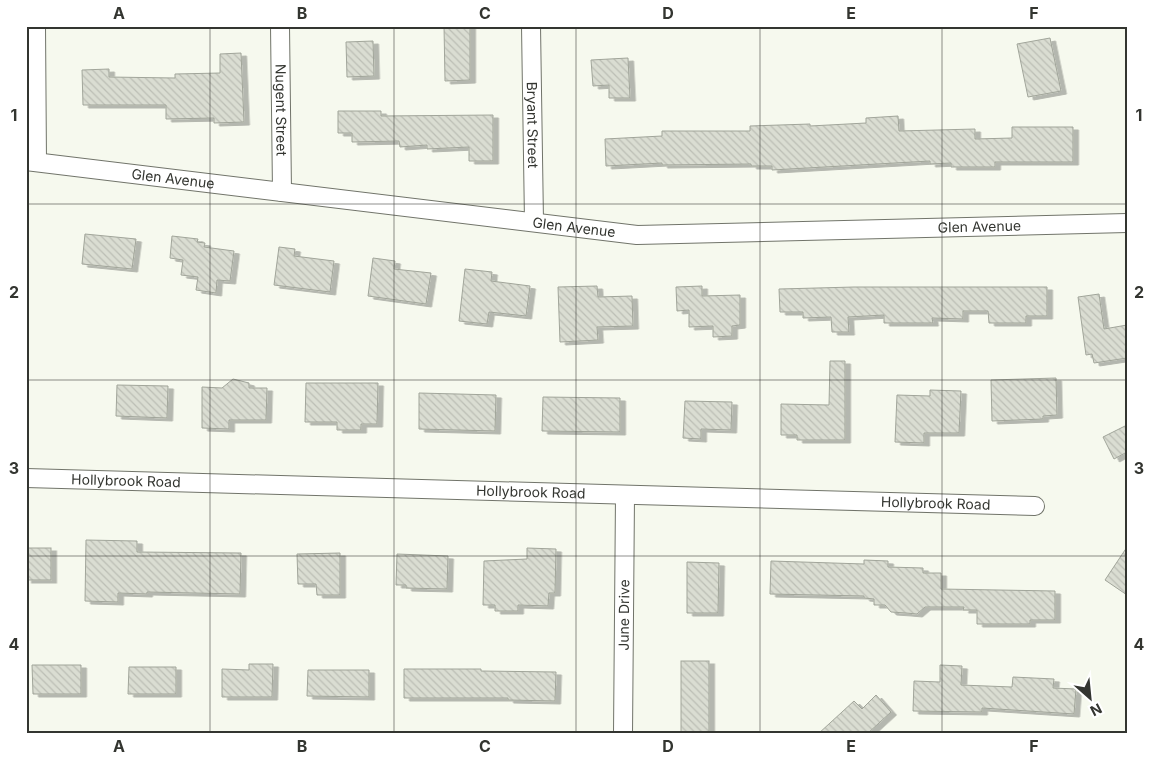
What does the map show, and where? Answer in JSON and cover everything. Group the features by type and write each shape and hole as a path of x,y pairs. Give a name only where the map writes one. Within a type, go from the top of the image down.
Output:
{"street":[{"path":"32,162 36,26"},
{"name":"Nugent Street","path":"280,26 282,192"},
{"name":"Bryant Street","path":"531,26 534,222"},
{"name":"Glen Avenue","path":"32,162 638,235 1127,223"},
{"name":"Hollybrook Road","path":"26,478 1035,506"},
{"name":"June Drive","path":"623,734 625,496"}],"building":[{"path":"444,26 470,26 470,80 445,81"},
{"path":"1050,38 1061,91 1028,97 1017,44"},
{"path":"373,41 374,76 347,77 346,42"},
{"path":"241,53 244,122 214,123 214,118 166,119 166,105 83,105 82,70 109,69 109,77 175,78 175,74 220,73 220,54"},
{"path":"628,58 630,98 609,98 609,85 593,86 591,60"},
{"path":"338,111 381,111 381,116 493,115 493,161 469,161 469,147 427,149 427,145 400,147 399,141 352,142 352,133 338,133"},
{"path":"898,116 899,131 975,129 975,139 1012,138 1012,127 1073,127 1073,162 995,162 995,167 951,167 951,163 930,164 930,161 772,170 772,166 751,166 751,164 662,165 662,163 606,166 605,139 662,136 662,131 750,131 750,126 810,124 810,126 866,123 866,118"},
{"path":"85,234 136,239 132,269 82,264"},
{"path":"172,236 198,239 197,242 205,243 204,247 234,251 230,281 217,280 216,293 196,290 198,277 181,275 183,260 170,258"},
{"path":"279,247 295,249 294,256 334,261 330,292 274,285"},
{"path":"373,258 395,261 394,269 431,273 426,304 368,296"},
{"path":"465,269 492,272 491,281 530,286 526,316 489,312 487,324 459,321"},
{"path":"597,286 598,297 632,296 633,326 597,327 598,340 560,342 558,287"},
{"path":"702,286 702,296 740,295 740,325 732,326 732,336 713,337 713,326 689,327 689,310 677,311 676,287"},
{"path":"1047,287 1047,316 1026,316 1026,323 989,323 988,311 963,311 963,319 932,318 933,323 884,323 884,315 848,317 849,332 832,332 831,317 803,318 803,312 780,312 779,289"},
{"path":"1099,294 1104,329 1127,325 1127,358 1094,363 1092,354 1086,355 1078,297"},
{"path":"830,361 845,361 845,440 797,440 797,435 781,435 781,404 829,405"},
{"path":"1056,378 1057,415 1043,416 1043,419 992,421 991,380"},
{"path":"233,379 249,383 249,388 267,388 266,420 229,420 229,429 202,428 202,387 222,388"},
{"path":"306,383 378,383 377,424 361,424 361,430 337,430 337,422 305,422"},
{"path":"117,385 168,386 167,418 116,416"},
{"path":"930,390 961,391 959,433 924,433 924,443 895,442 897,395 930,396"},
{"path":"419,393 496,395 495,431 419,429"},
{"path":"543,397 620,398 620,432 542,431"},
{"path":"685,401 732,402 731,430 701,429 701,439 683,438"},
{"path":"1127,425 1127,452 1114,459 1103,437"},
{"path":"86,540 137,541 137,552 241,553 240,594 118,593 118,602 85,601"},
{"path":"1127,547 1127,595 1105,580"},
{"path":"26,548 51,548 51,580 26,580"},
{"path":"527,548 556,549 555,593 549,593 548,606 518,605 518,611 495,611 495,605 483,605 484,561 527,559"},
{"path":"340,553 340,595 317,595 316,584 298,584 297,554"},
{"path":"397,554 448,556 447,589 406,588 406,585 396,585"},
{"path":"864,560 888,561 888,567 923,568 923,573 941,573 941,589 1055,591 1055,620 1030,620 1030,624 977,624 977,610 963,610 964,607 925,607 917,614 891,612 885,605 874,605 874,599 864,598 864,596 770,594 771,561 864,564"},
{"path":"687,562 719,563 718,613 687,613"},
{"path":"681,661 709,661 709,734 681,734"},
{"path":"249,664 273,664 272,697 222,697 222,669 249,670"},
{"path":"32,665 81,665 81,694 33,694"},
{"path":"940,665 962,666 961,685 1012,687 1013,677 1054,679 1053,688 1076,689 1074,714 982,708 982,712 913,711 914,681 940,682"},
{"path":"129,667 176,667 176,694 128,694"},
{"path":"404,669 481,669 481,671 556,672 555,701 508,700 508,698 404,698"},
{"path":"308,670 369,670 369,697 307,696"},
{"path":"876,695 891,712 867,734 818,734 854,701 862,709"}]}
